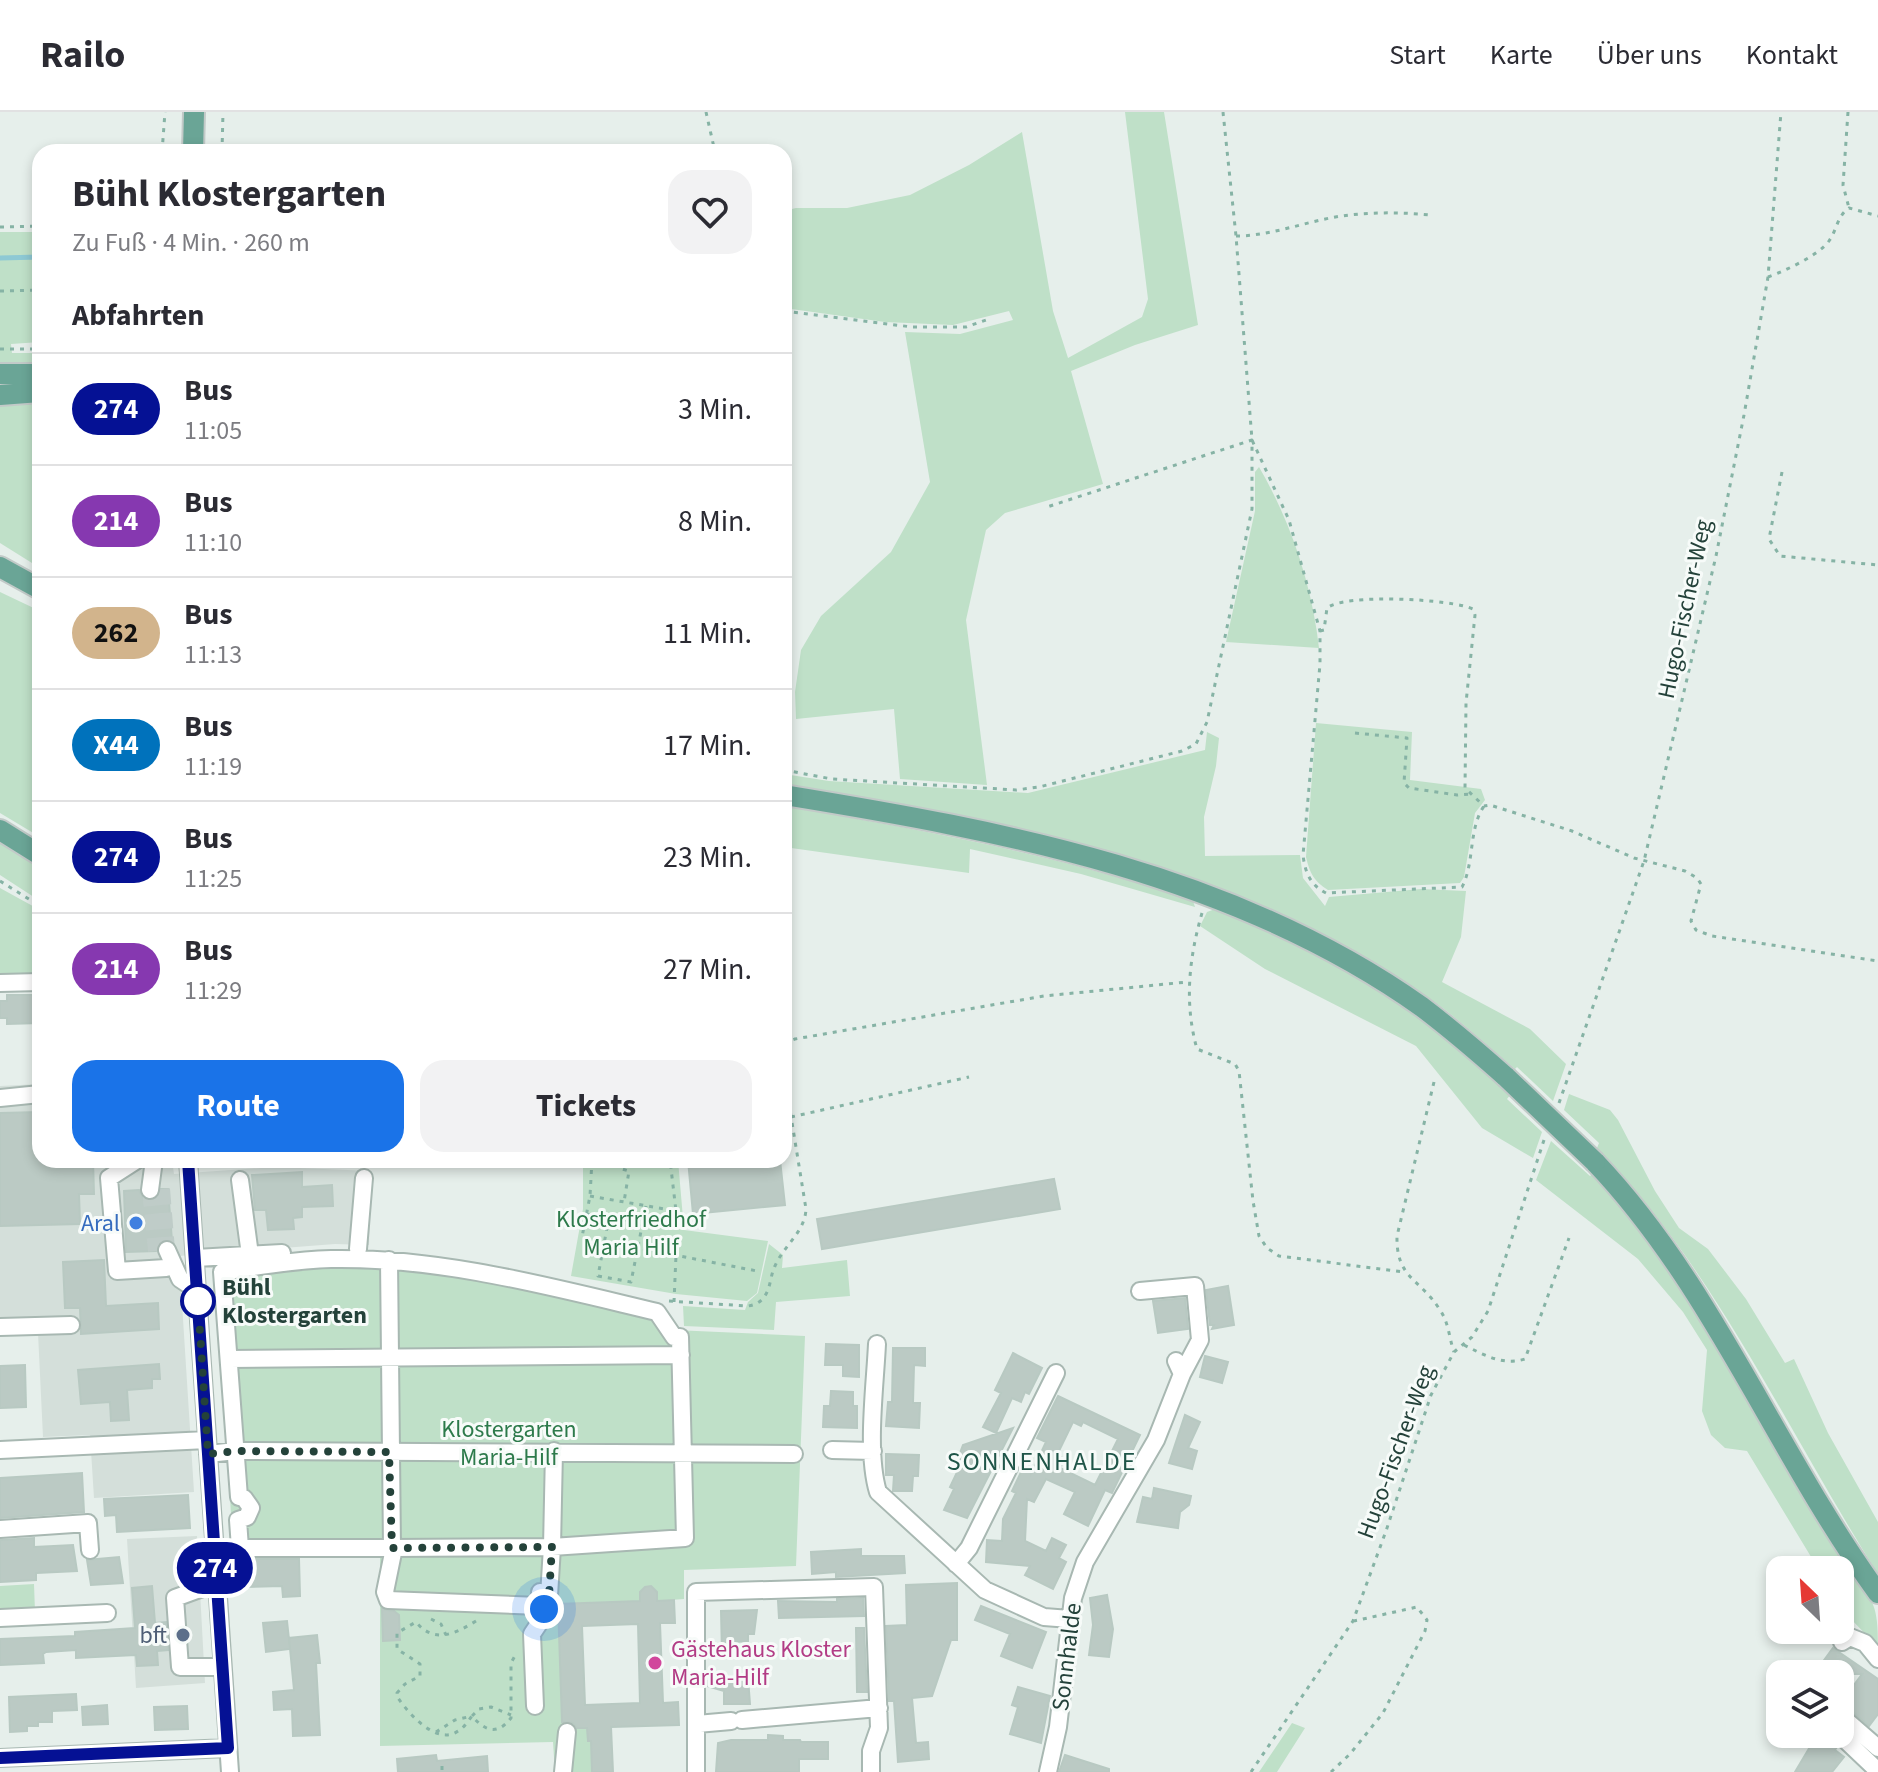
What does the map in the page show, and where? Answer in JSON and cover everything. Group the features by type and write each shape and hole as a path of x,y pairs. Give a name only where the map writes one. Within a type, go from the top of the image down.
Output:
{"main road":[{"path":"193,144 194,112"},
{"path":"0,374 32,374"},
{"path":"0,395 32,393"},
{"path":"4,572 32,585"},
{"path":"792,796 940,822 1044,844 1118,864 1207,895 1279,925 1341,957 1420,1006 1506,1077 1595,1162 1641,1213 1711,1319 1780,1437 1878,1593"},
{"path":"0,830 32,850"}],"street":[{"path":"0,983 32,982"},
{"path":"0,1098 32,1095"},
{"path":"125,1168 109,1178 117,1271 173,1273"},
{"path":"156,1168 156,1190"},
{"path":"189,1168 230,1772"},
{"path":"358,1249 364,1178"},
{"path":"240,1180 250,1255"},
{"path":"196,1258 358,1249 657,1312 674,1337 680,1333 685,1538 548,1547 240,1548 238,1520 247,1517 251,1508 244,1498 239,1497 222,1272 290,1261 386,1255"},
{"path":"162,1251 173,1273 198,1291"},
{"path":"386,1255 393,1548 385,1592 388,1600 539,1606 548,1547"},
{"name":"Sonnhalde","path":"1048,1772 1058,1727 1073,1598 1085,1562 1156,1440 1179,1368 1200,1340 1195,1286 1140,1291"},
{"path":"0,1327 71,1325"},
{"path":"877,1344 873,1451 878,1492 985,1590 1044,1617 1070,1619"},
{"path":"229,1359 681,1355"},
{"path":"956,1564 969,1548 1056,1373"},
{"path":"0,1450 207,1447 236,1451 794,1454"},
{"path":"832,1450 873,1451"},
{"path":"535,1706 532,1634 540,1622 549,1596 548,1547 554,1451"},
{"path":"0,1529 88,1523 90,1550"},
{"path":"216,1583 175,1598 180,1667 222,1667"},
{"path":"696,1772 696,1592 874,1587 879,1728 871,1751 871,1772"},
{"path":"0,1618 107,1613"},
{"path":"1854,1639 1865,1643 1878,1659"},
{"path":"697,1724 879,1708"},
{"path":"1854,1727 1878,1748"},
{"path":"563,1772 567,1732"},
{"path":"1,1772 0,1758 228,1748"},
{"path":"1854,1748 1878,1771"}],"path":[{"path":"163,144 165,112"},
{"path":"222,144 223,112"},
{"path":"706,112 713,144"},
{"path":"792,772 832,779 1016,790 1182,751 1196,744 1207,722 1252,509 1252,440 1223,112"},
{"name":"Hugo-Fischer-Weg","path":"1560,1100 1644,861 1716,556 1768,277 1781,112"},
{"path":"1848,112 1843,185 1849,208"},
{"path":"1768,277 1819,250 1829,241 1842,212 1849,208 1878,216"},
{"path":"1236,236 1256,236 1341,216 1402,212 1430,215"},
{"path":"0,227 32,226"},
{"path":"0,291 32,290"},
{"path":"792,312 912,327 966,327 989,319"},
{"path":"0,349 32,349"},
{"path":"1044,508 1252,440"},
{"path":"1252,440 1289,520 1313,596 1320,631 1320,664 1303,855 1307,876 1313,883 1326,893 1339,894 1462,887 1476,817 1484,806 1490,805 1572,831 1644,861 1685,871 1697,878 1701,884 1700,894 1691,921 1696,930 1712,936 1878,961"},
{"path":"1782,472 1769,539 1780,556 1878,565"},
{"path":"1320,631 1324,630 1327,608 1344,601 1373,599 1443,603 1473,609 1475,615 1466,703 1465,788 1484,806"},
{"path":"1355,733 1407,738 1404,783 1409,788 1470,794"},
{"path":"0,881 32,901"},
{"path":"1207,895 1193,943 1189,982 1193,1033 1197,1049 1235,1064 1239,1071 1259,1236 1267,1248 1279,1256 1404,1272"},
{"path":"792,1040 1044,996 1189,982"},
{"path":"792,1117 969,1077"},
{"path":"1434,1082 1397,1236 1398,1257 1404,1272 1441,1311 1454,1352"},
{"path":"773,1270 800,1230 806,1215 792,1124"},
{"name":"Hugo-Fischer-Weg","path":"1251,1772 1353,1621 1431,1395 1454,1352 1479,1328 1488,1311 1547,1133"},
{"path":"592,1168 582,1237 757,1271"},
{"path":"622,1168 629,1171 624,1202"},
{"path":"590,1196 676,1211 671,1168"},
{"path":"609,1217 598,1276 631,1282 646,1206"},
{"path":"586,1214 673,1227"},
{"path":"1464,1345 1501,1361 1525,1359 1569,1238"},
{"path":"674,1302 676,1255"},
{"path":"1331,1772 1383,1713 1425,1631 1427,1620 1417,1607 1353,1621"},
{"path":"446,1635 441,1624 424,1619 397,1633 395,1643 400,1653 420,1664 420,1676 405,1684 397,1693 413,1716 436,1732 449,1735 457,1732 479,1709 491,1707 511,1715"},
{"path":"416,1622 431,1635 446,1635 476,1621"},
{"path":"472,1716 481,1727 493,1731 507,1723 511,1715 511,1663 532,1634"},
{"path":"436,1732 455,1720 472,1716"},
{"path":"442,1766 442,1772"}],"shaded area":[{"path":"32,1084 32,1168 173,1168 174,1174 261,1168 371,1171 369,1245 335,1244 179,1256 194,1492 94,1498 90,1435 43,1437 38,1333 0,1335 0,1086"},
{"path":"197,1536 205,1683 136,1688 127,1539"}],"green space":[{"path":"1125,112 1164,112 1198,325 1135,345 1071,371 1103,484 1005,513 986,530 966,620 987,785 900,779 894,709 796,719 795,692 801,650 821,616 891,552 930,482 905,332 960,334 1013,320 1009,311 953,325 885,322 792,309 792,209 847,208 910,195 969,165 1022,132 1053,311 1068,358 1142,317 1148,299"},
{"path":"0,232 32,232 32,343 11,344 12,353 32,353 32,367 0,367"},
{"path":"32,400 32,563 0,543 0,402"},
{"path":"1259,467 1281,510 1298,554 1311,601 1319,648 1226,642 1255,511 1255,472"},
{"path":"0,592 32,607 32,832 0,813"},
{"path":"1316,723 1412,732 1410,780 1481,789 1485,800 1475,813 1464,877 1460,883 1328,890 1316,880 1306,857"},
{"path":"1207,732 1219,738 1204,817 1205,856 1300,855 1303,878 1325,906 1329,897 1421,889 1466,891 1461,937 1442,982 1530,1029 1566,1064 1553,1101 1517,1067 1515,1069 1436,1003 1414,989 1280,916 1212,887 1143,862 1002,824 792,785 792,775 829,781 1028,793 1205,750"},
{"path":"792,807 939,834 1042,857 1193,901 1195,907 1081,874 970,849 969,873 792,848"},
{"path":"0,843 32,863 32,896 0,875"},
{"path":"0,888 32,906 32,975 0,975"},
{"path":"1215,909 1334,965 1430,1026 1511,1094 1507,1099 1542,1132 1533,1158 1482,1128 1416,1046 1265,969 1200,926 1207,912"},
{"path":"1569,1094 1610,1110 1679,1228 1708,1249 1746,1299 1785,1363 1794,1359 1828,1433 1878,1522 1878,1574 1714,1299 1640,1195 1597,1148 1599,1143 1564,1110"},
{"path":"1551,1141 1590,1176 1593,1173 1627,1211 1681,1286 1843,1556 1811,1556 1747,1451 1725,1448 1711,1435 1702,1411 1707,1350 1683,1312 1638,1259 1536,1180"},
{"name":"Klosterfriedhof Maria Hilf","path":"583,1168 679,1168 684,1230 768,1241 757,1293 747,1301 676,1294 571,1276 583,1209"},
{"path":"769,1244 783,1255 782,1268 847,1260 850,1296 776,1302 774,1330 684,1326 683,1306 745,1310 748,1302 758,1293"},
{"name":"Klostergarten Maria-Hilf","path":"341,1254 661,1307 668,1312 674,1330 805,1336 796,1566 684,1570 684,1599 657,1601 657,1592 645,1587 640,1592 640,1601 558,1604 563,1728 590,1727 588,1741 591,1741 592,1772 555,1772 553,1742 380,1746 380,1550 233,1553 228,1459 232,1457 215,1265"},
{"path":"1854,1574 1875,1612 1878,1647 1854,1622"},
{"path":"34,1584 35,1612 0,1614 0,1586"},
{"path":"1292,1723 1305,1728 1277,1772 1259,1772"}],"building":[{"path":"7,995 32,995 32,1023 7,1024 7,1018 0,1018 0,1001 7,1001"},
{"path":"32,1112 32,1168 93,1168 94,1194 79,1194 80,1224 0,1226 0,1113"},
{"path":"689,1168 781,1168 785,1205 693,1214"},
{"path":"302,1172 302,1187 332,1185 333,1206 302,1207 302,1217 293,1218 294,1229 268,1230 266,1210 255,1210 252,1175"},
{"path":"1054,1179 1060,1209 822,1249 817,1219"},
{"path":"161,1189 168,1189 172,1241 162,1240 156,1251 126,1252 124,1191 139,1190 143,1198 149,1201 158,1197"},
{"path":"104,1260 106,1306 158,1303 159,1329 81,1334 80,1308 65,1308 63,1262"},
{"path":"1228,1286 1234,1325 1212,1329 1214,1325 1210,1325 1206,1290"},
{"path":"1185,1298 1188,1329 1158,1333 1153,1301"},
{"path":"826,1344 859,1345 859,1377 843,1376 843,1365 825,1365"},
{"path":"893,1348 925,1348 925,1366 914,1365 913,1403 920,1403 919,1428 886,1426 888,1402 892,1402"},
{"path":"1013,1353 1042,1368 1029,1394 1025,1392 1021,1402 1012,1398 996,1433 983,1427 1001,1393 995,1390"},
{"path":"1205,1356 1228,1362 1222,1383 1200,1377"},
{"path":"159,1364 160,1379 152,1379 152,1388 127,1390 129,1420 111,1421 110,1402 81,1404 78,1370"},
{"path":"25,1365 26,1407 0,1408 0,1366"},
{"path":"831,1391 853,1392 853,1406 857,1406 857,1428 823,1427 824,1406 830,1406"},
{"path":"1058,1396 1140,1435 1112,1493 1105,1490 1088,1526 1064,1514 1075,1492 1046,1479 1034,1502 1027,1499 1025,1541 1046,1551 1052,1538 1066,1545 1059,1558 1066,1562 1053,1589 1025,1575 1030,1566 986,1562 987,1540 1002,1541 1003,1519 1016,1493 1012,1491 1022,1470 1026,1472 1029,1466 1031,1474 1046,1442 1037,1438","holes":["1073,1422 1081,1426 1083,1422 1118,1439 1095,1485 1060,1468 1064,1459 1057,1455"]},
{"path":"1185,1415 1200,1422 1188,1448 1197,1451 1192,1469 1169,1463"},
{"path":"1013,1428 967,1518 944,1510 954,1489 950,1487 960,1466 963,1445"},
{"path":"886,1454 919,1455 918,1476 913,1476 912,1491 893,1491 894,1475 886,1475"},
{"path":"82,1473 84,1512 0,1518 0,1478"},
{"path":"1154,1488 1191,1496 1189,1505 1180,1512 1178,1528 1137,1522 1143,1497 1152,1499"},
{"path":"188,1495 190,1528 117,1532 116,1515 105,1516 104,1499"},
{"path":"34,1538 34,1547 73,1545 77,1571 36,1573 36,1580 0,1582 0,1540"},
{"path":"861,1549 861,1556 904,1556 905,1573 836,1577 836,1572 812,1574 811,1552"},
{"path":"119,1557 123,1583 91,1585 87,1560"},
{"path":"243,1559 299,1559 300,1596 283,1597 282,1586 244,1587"},
{"path":"957,1583 957,1640 951,1640 932,1696 912,1698 916,1743 928,1742 929,1759 898,1762 894,1701 889,1701 886,1626 907,1625 906,1585"},
{"path":"152,1586 155,1623 166,1622 168,1650 157,1651 158,1665 137,1666 136,1655 76,1658 76,1650 46,1652 43,1654 44,1663 0,1665 0,1639 75,1636 75,1632 135,1628 132,1588"},
{"path":"651,1586 657,1592 657,1601 674,1600 675,1623 660,1623 663,1703 678,1702 679,1725 611,1727 613,1772 592,1772 591,1741 588,1741 587,1728 562,1722 558,1604 640,1601 640,1592","holes":["638,1624 640,1703 585,1705 582,1626"]},
{"path":"1107,1595 1113,1629 1109,1657 1089,1655 1093,1625 1090,1598"},
{"path":"863,1598 864,1616 779,1618 778,1601 837,1602 837,1599"},
{"path":"981,1606 1046,1632 1032,1668 1001,1656 1010,1634 975,1620"},
{"path":"382,1609 399,1615 400,1640 383,1641"},
{"path":"757,1610 754,1634 748,1634 748,1641 735,1642 722,1654 721,1611"},
{"path":"287,1621 290,1649 266,1652 263,1623"},
{"path":"856,1628 864,1628 867,1692 857,1692"},
{"path":"317,1635 320,1735 293,1736 292,1709 274,1710 273,1692 294,1690 289,1638"},
{"path":"1833,1648 1850,1660 1824,1660"},
{"path":"1854,1662 1878,1679 1878,1714 1869,1726 1854,1713 1854,1685 1862,1674 1854,1674"},
{"path":"748,1678 750,1704 724,1704 724,1691 707,1686 707,1681"},
{"path":"1018,1687 1050,1696 1041,1743 1010,1734 1018,1707 1012,1705"},
{"path":"76,1694 77,1710 52,1711 52,1722 38,1722 38,1726 27,1726 27,1731 10,1732 9,1697"},
{"path":"107,1705 108,1724 83,1725 82,1707"},
{"path":"187,1706 188,1729 155,1730 154,1707"},
{"path":"768,1735 783,1736 783,1740 828,1742 828,1759 799,1759 799,1772 716,1772 718,1743 768,1740"},
{"path":"1809,1748 1836,1748 1844,1757 1832,1772 1795,1772"},
{"path":"436,1755 437,1761 487,1756 488,1772 398,1772 397,1759"},
{"path":"1065,1755 1109,1769 1109,1772 1059,1772"}],"waterway":[{"path":"0,258 32,257"}],"tunnel":[{"path":"162,1189 167,1250"},
{"path":"150,1190 156,1251"}],"bus line":[{"name":"274","path":"0,1758 228,1748 189,1168"}],"place":[{"name":"Aral","path":"136,1223"},
{"name":"Bühl Klostergarten","path":"198,1301"},
{"name":"bft","path":"183,1635"},
{"name":"Gästehaus Kloster Maria-Hilf","path":"655,1663"}],"district":[{"name":"SONNENHALDE","path":"1042,1461"}],"route":[{"path":"198,1301 208,1454 236,1451 389,1452 392,1548 552,1547 549,1596 544,1609"}]}
